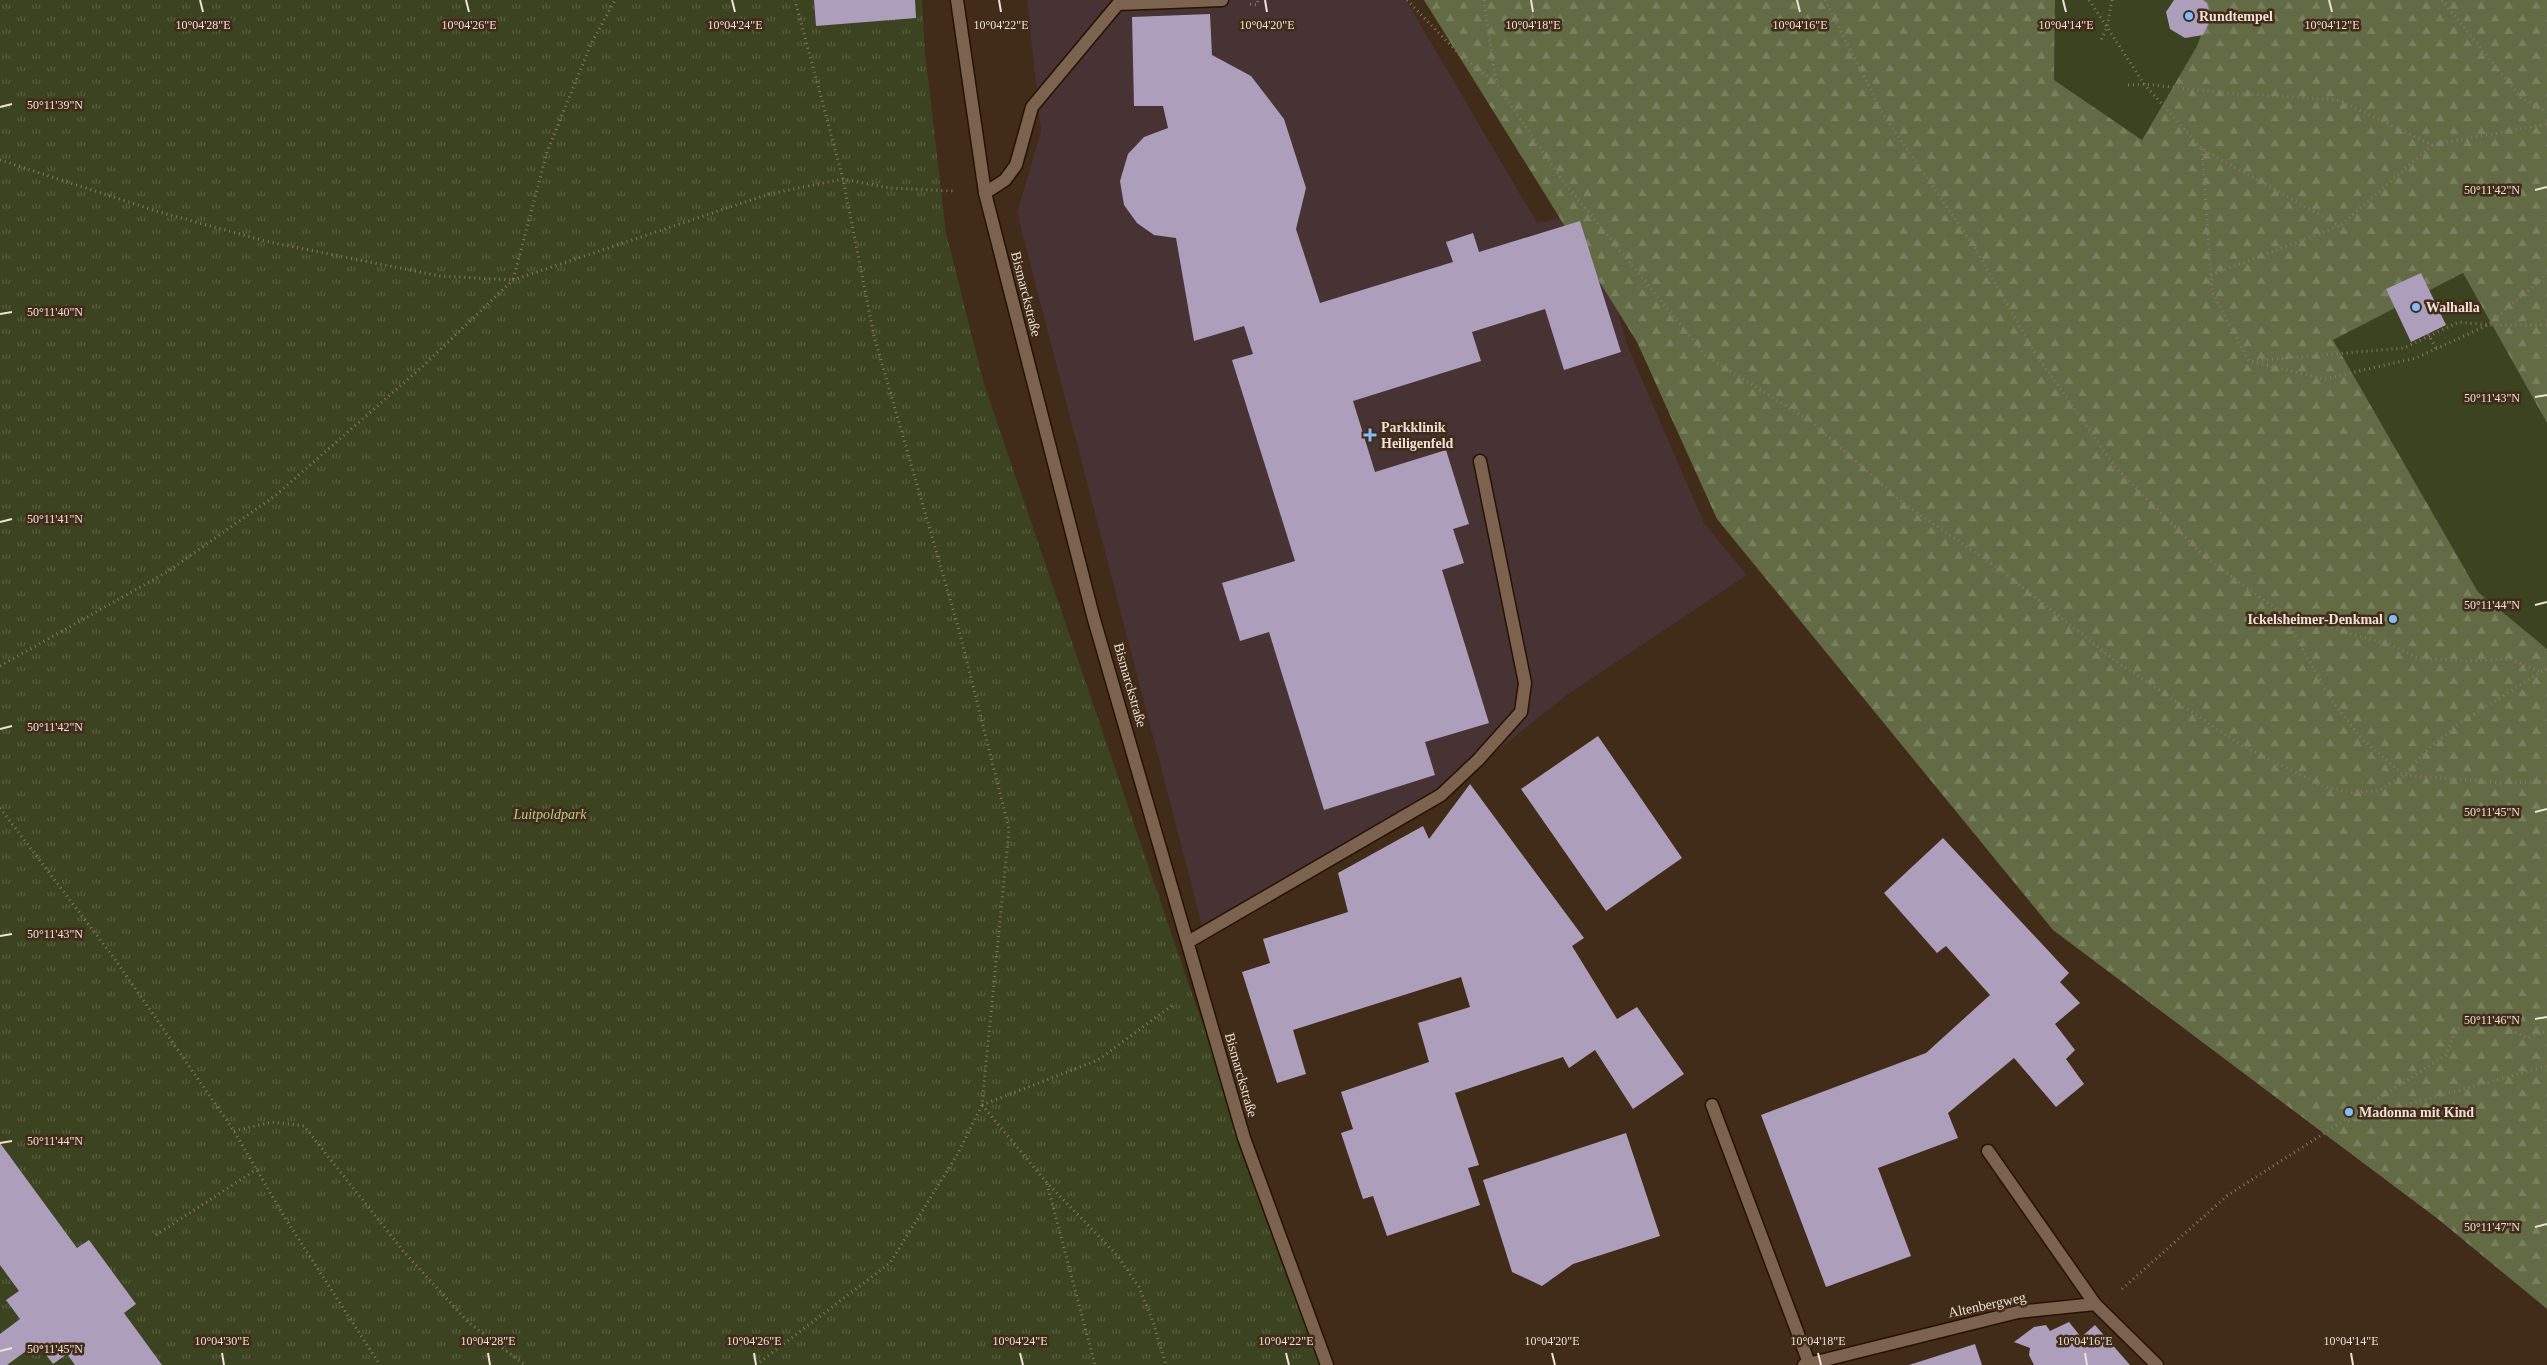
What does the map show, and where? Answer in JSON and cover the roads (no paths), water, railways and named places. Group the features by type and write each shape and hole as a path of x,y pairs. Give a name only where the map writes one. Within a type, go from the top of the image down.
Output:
{"street":[{"name":"Bismarckstraße","path":"957,0 985,193 1094,616 1244,1138 1327,1365"},
{"path":"985,193 1005,180 1016,165 1032,107 1118,4 1222,0"},
{"path":"1188,942 1442,795 1478,760 1521,712 1525,683 1480,461"},
{"path":"1712,1105 1806,1364"},
{"path":"1988,1151 2096,1304 2156,1365"},
{"name":"Altenbergweg","path":"1806,1364 2018,1312 2096,1304"}],"place":[{"name":"Rundtempel","path":"2189,16"},
{"name":"Walhalla","path":"2416,307"},
{"name":"Parkklinik Heiligenfeld","path":"1370,435"},
{"name":"Ickelsheimer-Denkmal","path":"2393,619"},
{"name":"Madonna mit Kind","path":"2349,1112"}],"park label":[{"name":"Luitpoldpark","path":"550,814"}]}
